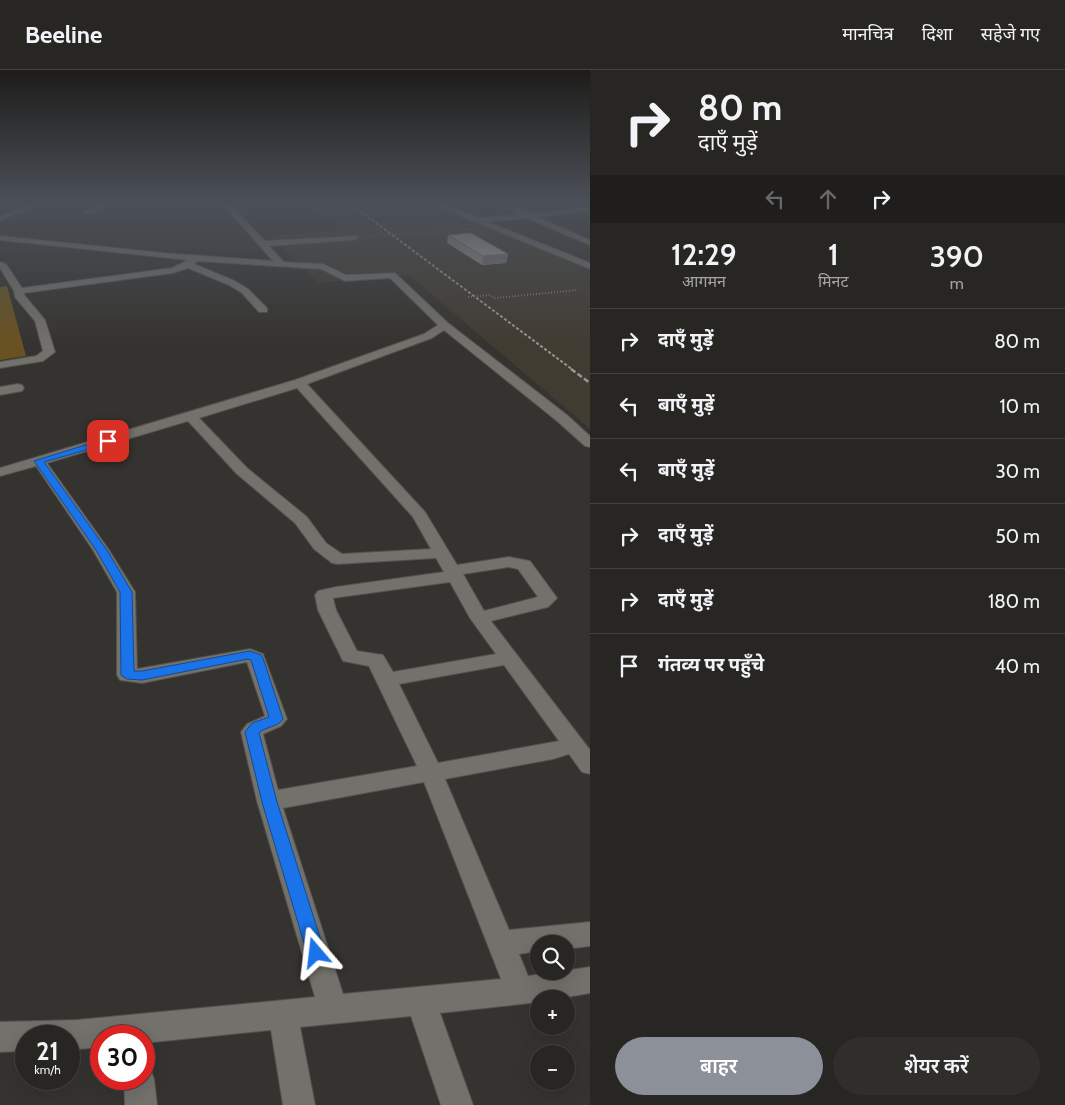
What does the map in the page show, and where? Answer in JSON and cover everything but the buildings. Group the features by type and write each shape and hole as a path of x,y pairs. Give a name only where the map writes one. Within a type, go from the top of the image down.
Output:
{"street":[{"path":"117,250 164,256 192,262 262,259 271,253"},
{"path":"268,250 281,264"},
{"path":"550,250 588,266"},
{"path":"244,261 323,267 342,278 392,276 444,325 562,418 590,443"},
{"path":"19,291 143,276 173,270 192,262"},
{"path":"192,262 245,291 263,310"},
{"path":"0,265 3,266 19,291 20,297 40,320 49,352 39,359 0,365"},
{"path":"0,472 299,383 428,336 444,325"},
{"path":"299,383 420,515 479,618 590,766"},
{"path":"0,392 18,388"},
{"path":"189,415 242,471 301,520 320,546 338,559 442,553"},
{"path":"39,461 101,550 126,592 127,675 142,676 250,655 256,658 276,719 270,723 257,726 252,732 269,802 333,1010"},
{"path":"479,618 542,603 548,598 524,565 509,562 454,574 324,595 327,610 350,657 376,660 387,680 431,772 520,991"},
{"path":"387,680 509,658"},
{"path":"269,802 552,751 574,744"},
{"path":"500,943 590,934"},
{"path":"155,1031 283,1015 520,991 590,980"},
{"path":"421,1001 457,1105"},
{"path":"283,1015 299,1105"},
{"path":"0,1037 90,1035"},
{"path":"140,1090 141,1105"}],"path":[{"path":"468,297 490,295 494,298 578,290"}],"shaded area":[{"path":"285,250 546,250 590,271 590,429 409,275 318,283"},
{"path":"7,286 26,356 0,360 0,287"}],"railway":[{"path":"413,250 573,370"},
{"path":"571,369 590,383"}],"route":[{"path":"108,441 39,461 101,550 126,592 127,675 142,676 203,662 250,655 256,658 276,719 270,723 257,726 252,732 269,802 316,953"}]}
